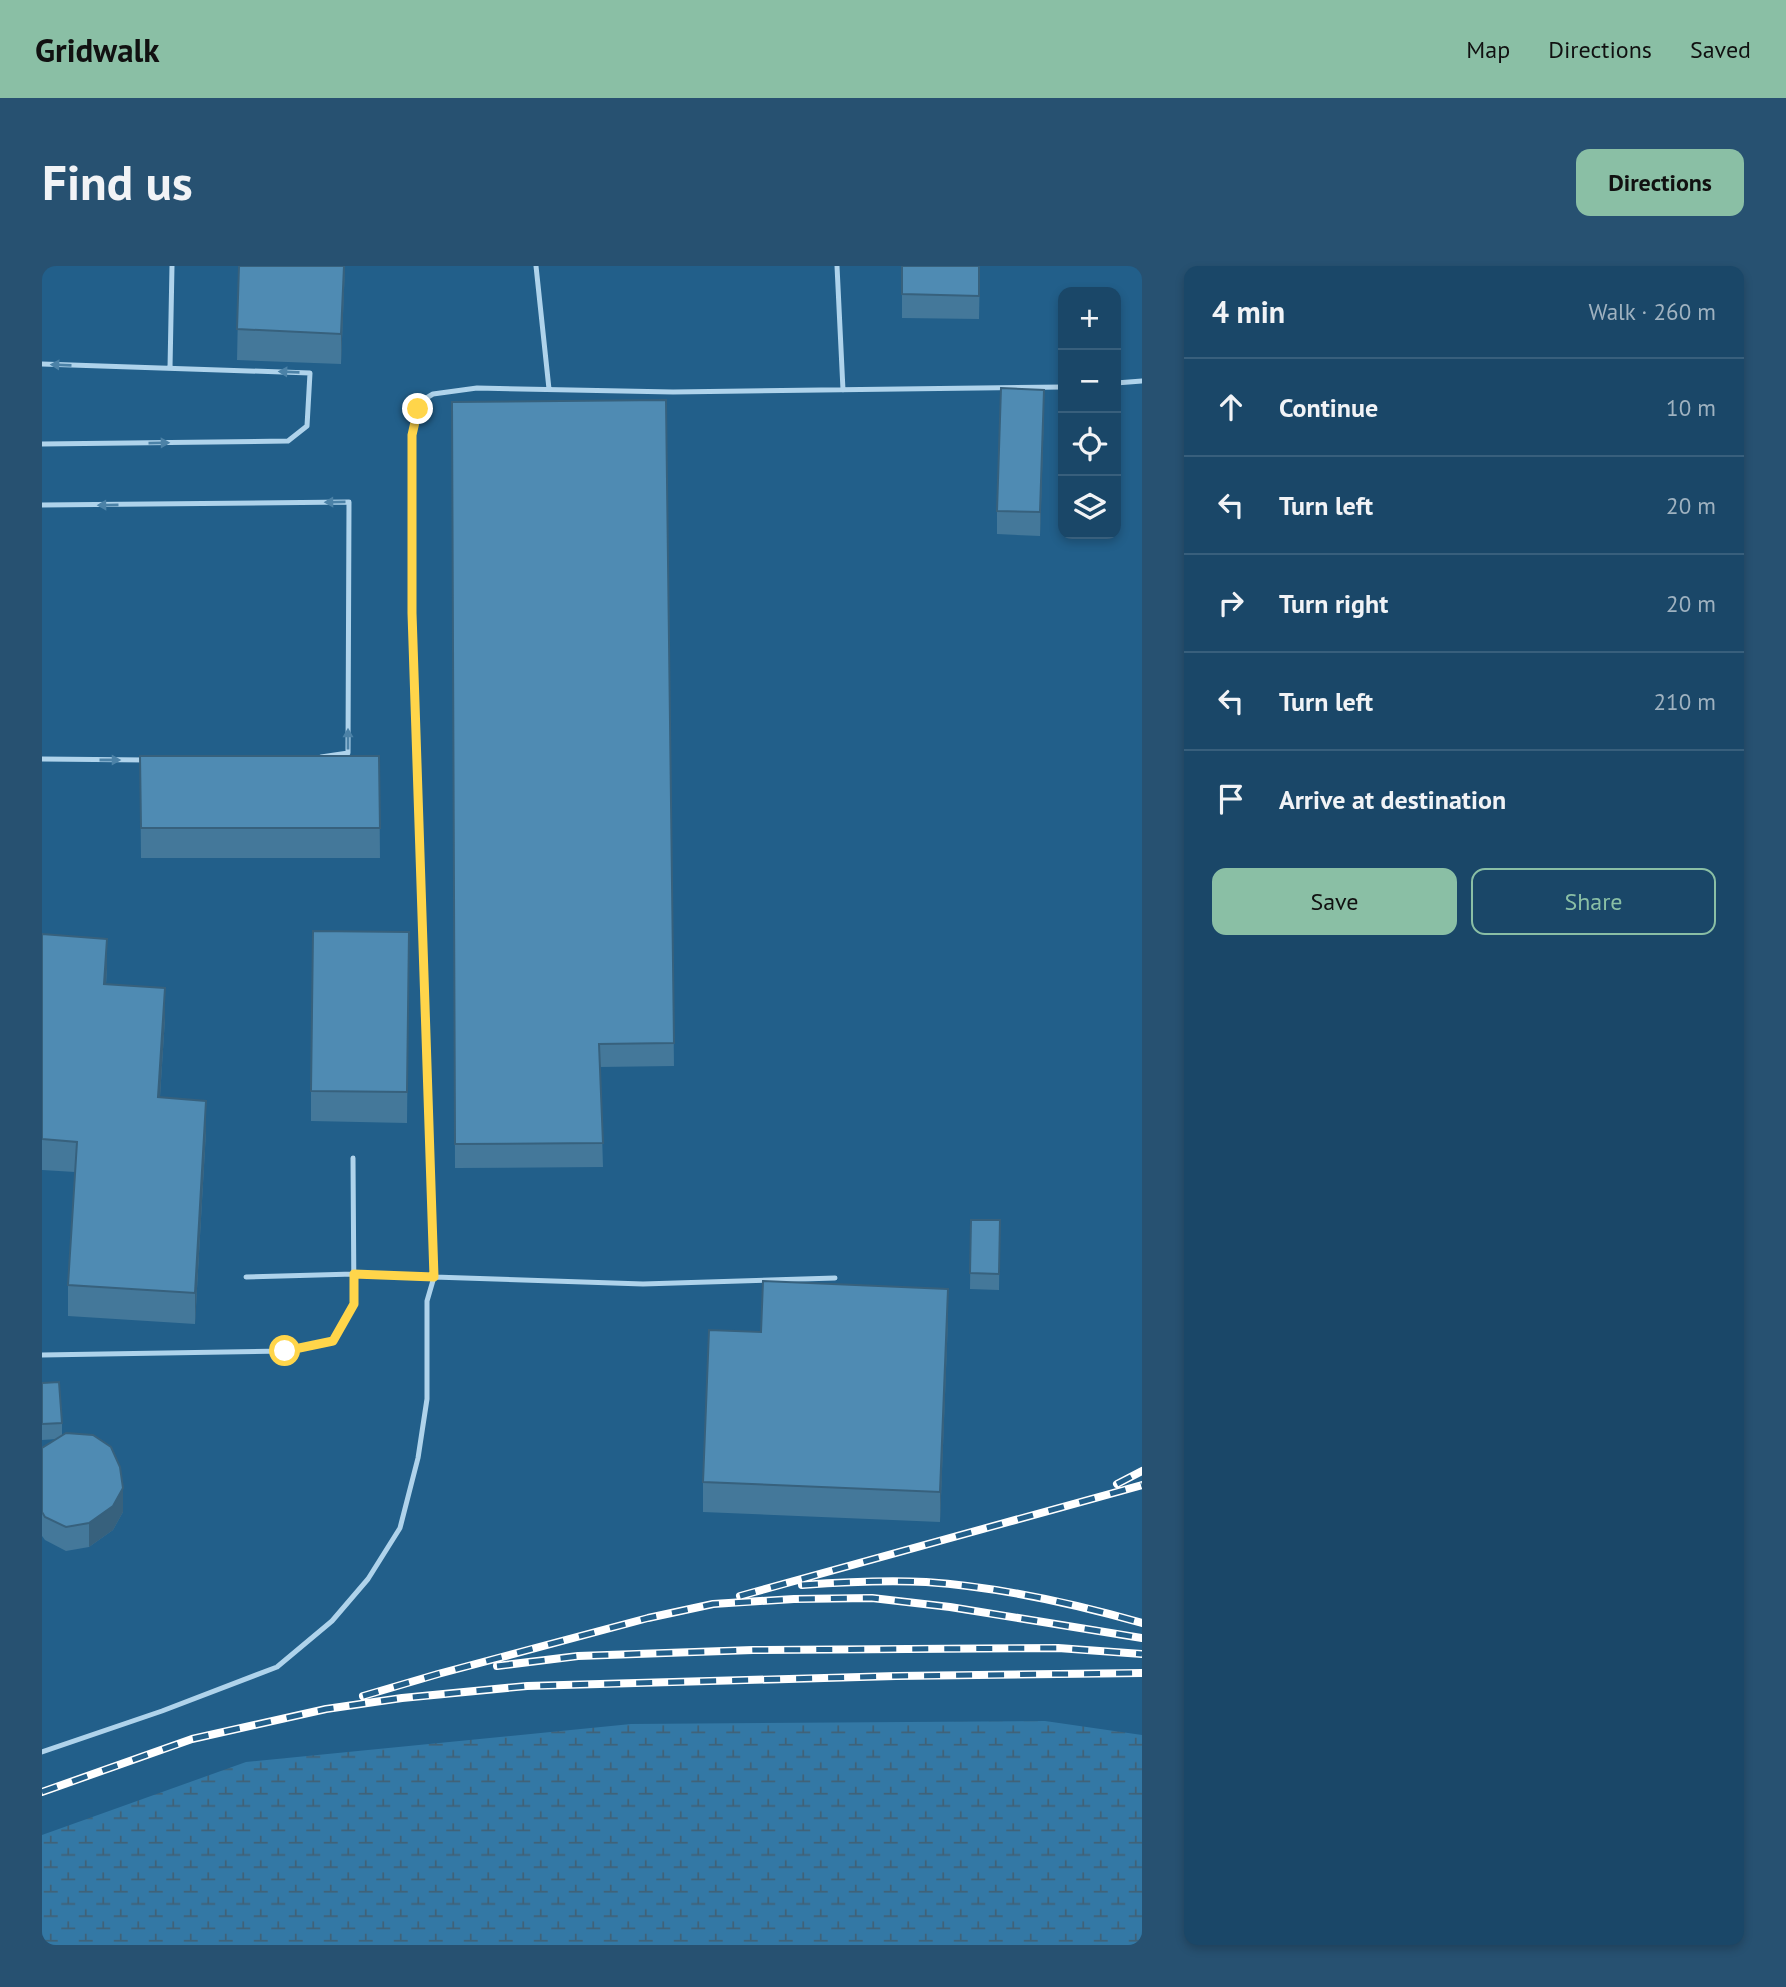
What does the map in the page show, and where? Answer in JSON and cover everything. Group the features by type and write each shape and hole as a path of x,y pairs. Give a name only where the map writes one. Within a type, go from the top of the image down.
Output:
{"lane":[{"path":"170,368 172,266"},
{"path":"536,266 549,389"},
{"path":"837,266 843,390"},
{"path":"42,364 310,373 307,426 288,441 42,444"},
{"path":"1121,383 1142,381"},
{"path":"42,1752 162,1711 276,1667 332,1620 368,1579 400,1528 418,1458 426,1399 426,1301 434,1277 412,613 412,435 423,400 433,394 477,388 673,392 1058,387"},
{"path":"42,505 349,502 348,753 308,759"},
{"path":"42,759 149,760"},
{"path":"42,1356 285,1351 333,1341 354,1304 353,1158"},
{"path":"246,1277 354,1274 643,1284 835,1278"}],"green space":[{"path":"1045,1721 1142,1735 1142,1945 42,1945 42,1835 246,1762 631,1724"}],"building":[{"path":"239,266 344,266 341,334 237,329"},
{"path":"902,266 979,266 979,296 902,294"},
{"path":"1001,388 1044,390 1040,512 997,511"},
{"path":"666,400 674,1043 599,1044 603,1143 455,1144 452,402"},
{"path":"140,756 379,756 380,828 141,828"},
{"path":"313,931 409,932 407,1092 311,1091"},
{"path":"42,934 107,939 104,984 165,988 158,1097 206,1101 195,1293 68,1285 77,1142 42,1139"},
{"path":"971,1220 1000,1220 999,1274 970,1273"},
{"path":"763,1281 948,1289 940,1492 703,1482 709,1330 761,1332"},
{"path":"59,1382 62,1423 42,1424 42,1383"},
{"path":"66,1433 93,1435 111,1447 120,1467 123,1488 113,1506 89,1523 66,1527 45,1517 42,1512 42,1448"}],"railway":[{"path":"1117,1484 1142,1471"},
{"path":"740,1596 1142,1485"},
{"path":"802,1585 895,1581 953,1584 1035,1597 1142,1623"},
{"path":"363,1696 648,1618 713,1604 872,1598 950,1607 1142,1638"},
{"path":"497,1666 578,1656 753,1650 1058,1648 1142,1654"},
{"path":"42,1792 192,1739 326,1709 402,1698 527,1686 896,1676 1142,1673"}],"route":[{"path":"285,1351 333,1341 354,1304 354,1274 434,1277 412,613 412,435 418,409"}]}
